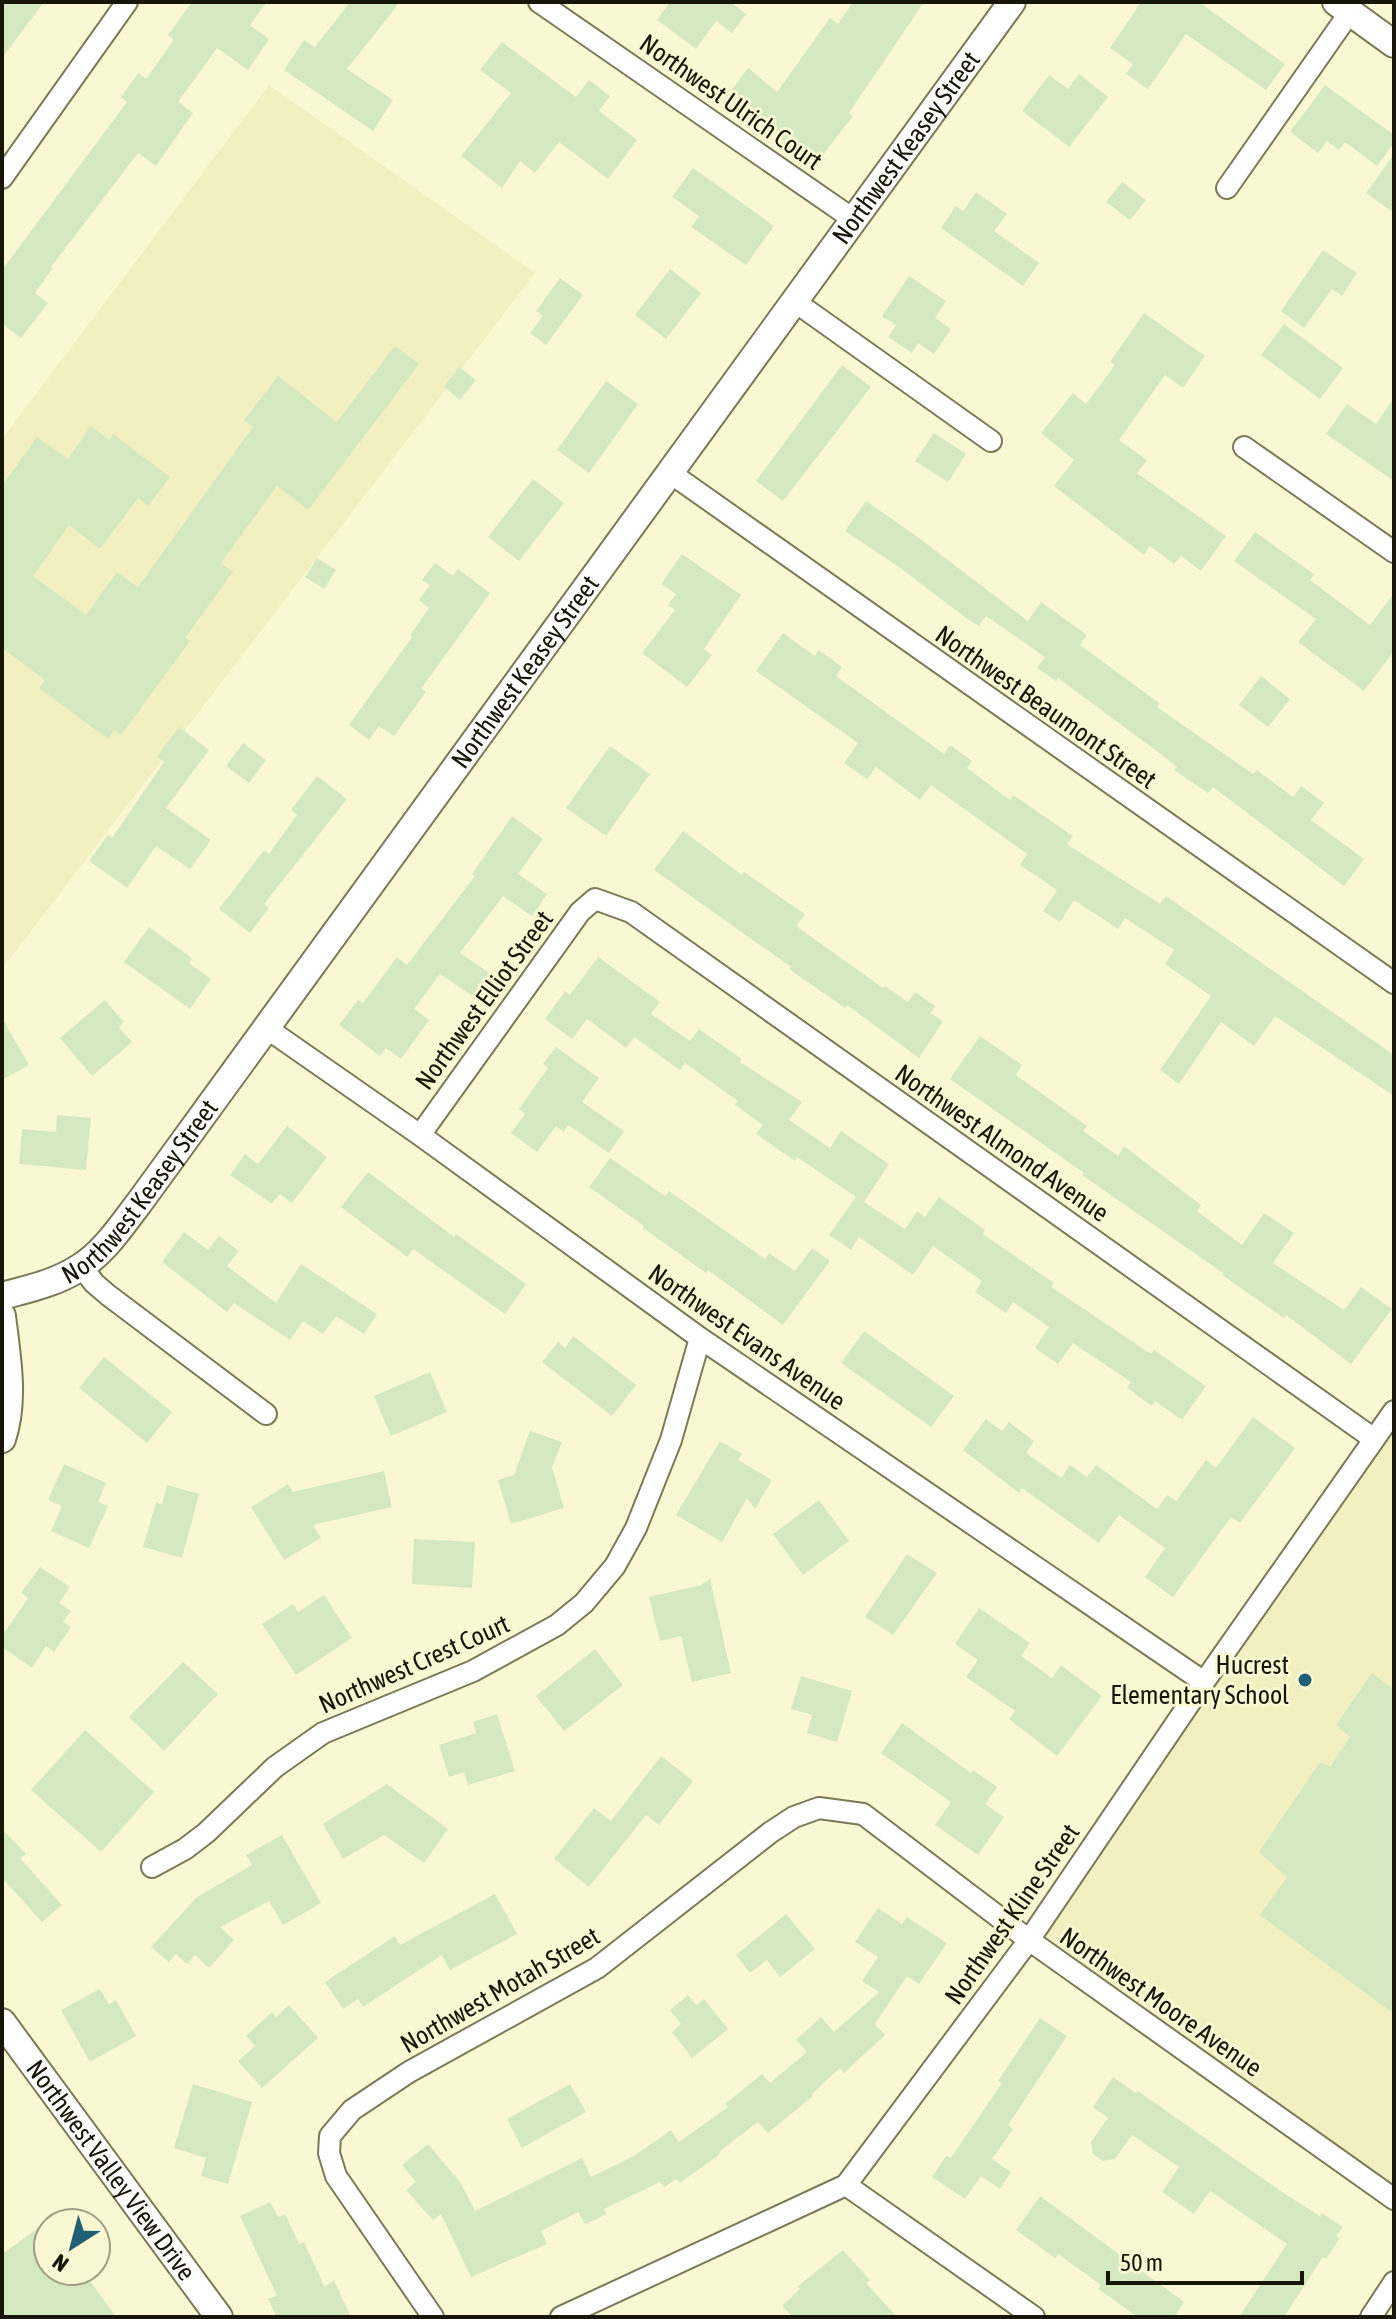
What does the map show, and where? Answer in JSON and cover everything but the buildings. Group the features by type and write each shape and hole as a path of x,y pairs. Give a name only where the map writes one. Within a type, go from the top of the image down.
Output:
{"street":[{"path":"2,178 127,2"},
{"name":"Northwest Ulrich Court","path":"539,2 853,219"},
{"name":"Northwest Keasey Street","path":"2,1296 46,1284 82,1267 112,1237 139,1203 1012,2"},
{"path":"1227,188 1343,7 1394,44"},
{"path":"794,301 991,441"},
{"path":"1244,447 1394,552"},
{"name":"Northwest Beaumont Street","path":"669,472 1394,983"},
{"name":"Northwest Elliot Street","path":"420,1135 569,925 595,899"},
{"name":"Northwest Almond Avenue","path":"595,899 631,912 1374,1439"},
{"name":"Northwest Evans Avenue","path":"265,1027 700,1338 1204,1682"},
{"path":"82,1267 108,1295 266,1414"},
{"path":"2,1316 9,1418 2,1439"},
{"name":"Northwest Crest Court","path":"152,1867 206,1833 275,1767 323,1733 473,1671 557,1625 584,1603 615,1566 636,1528 671,1440 700,1338"},
{"name":"Northwest Kline Street","path":"561,2317 846,2185 1029,1940 1204,1682 1394,1411"},
{"name":"Northwest Motah Street","path":"433,2317 336,2176 329,2153 330,2136 352,2110 409,2072 597,1968 794,1817 819,1808 863,1814"},
{"name":"Northwest Moore Avenue","path":"863,1814 1029,1940 1394,2199"},
{"name":"Northwest Valley View Drive","path":"2,2022 219,2317"},
{"path":"846,2185 1034,2317"},
{"path":"1371,2317 1394,2282"}],"shaded area":[{"path":"269,85 535,273 2,969 2,439"},
{"name":"Hucrest Elementary School","path":"1394,1420 1394,2191 1037,1939"}],"place":[{"name":"Hucrest Elementary School","path":"1305,1680"}]}
